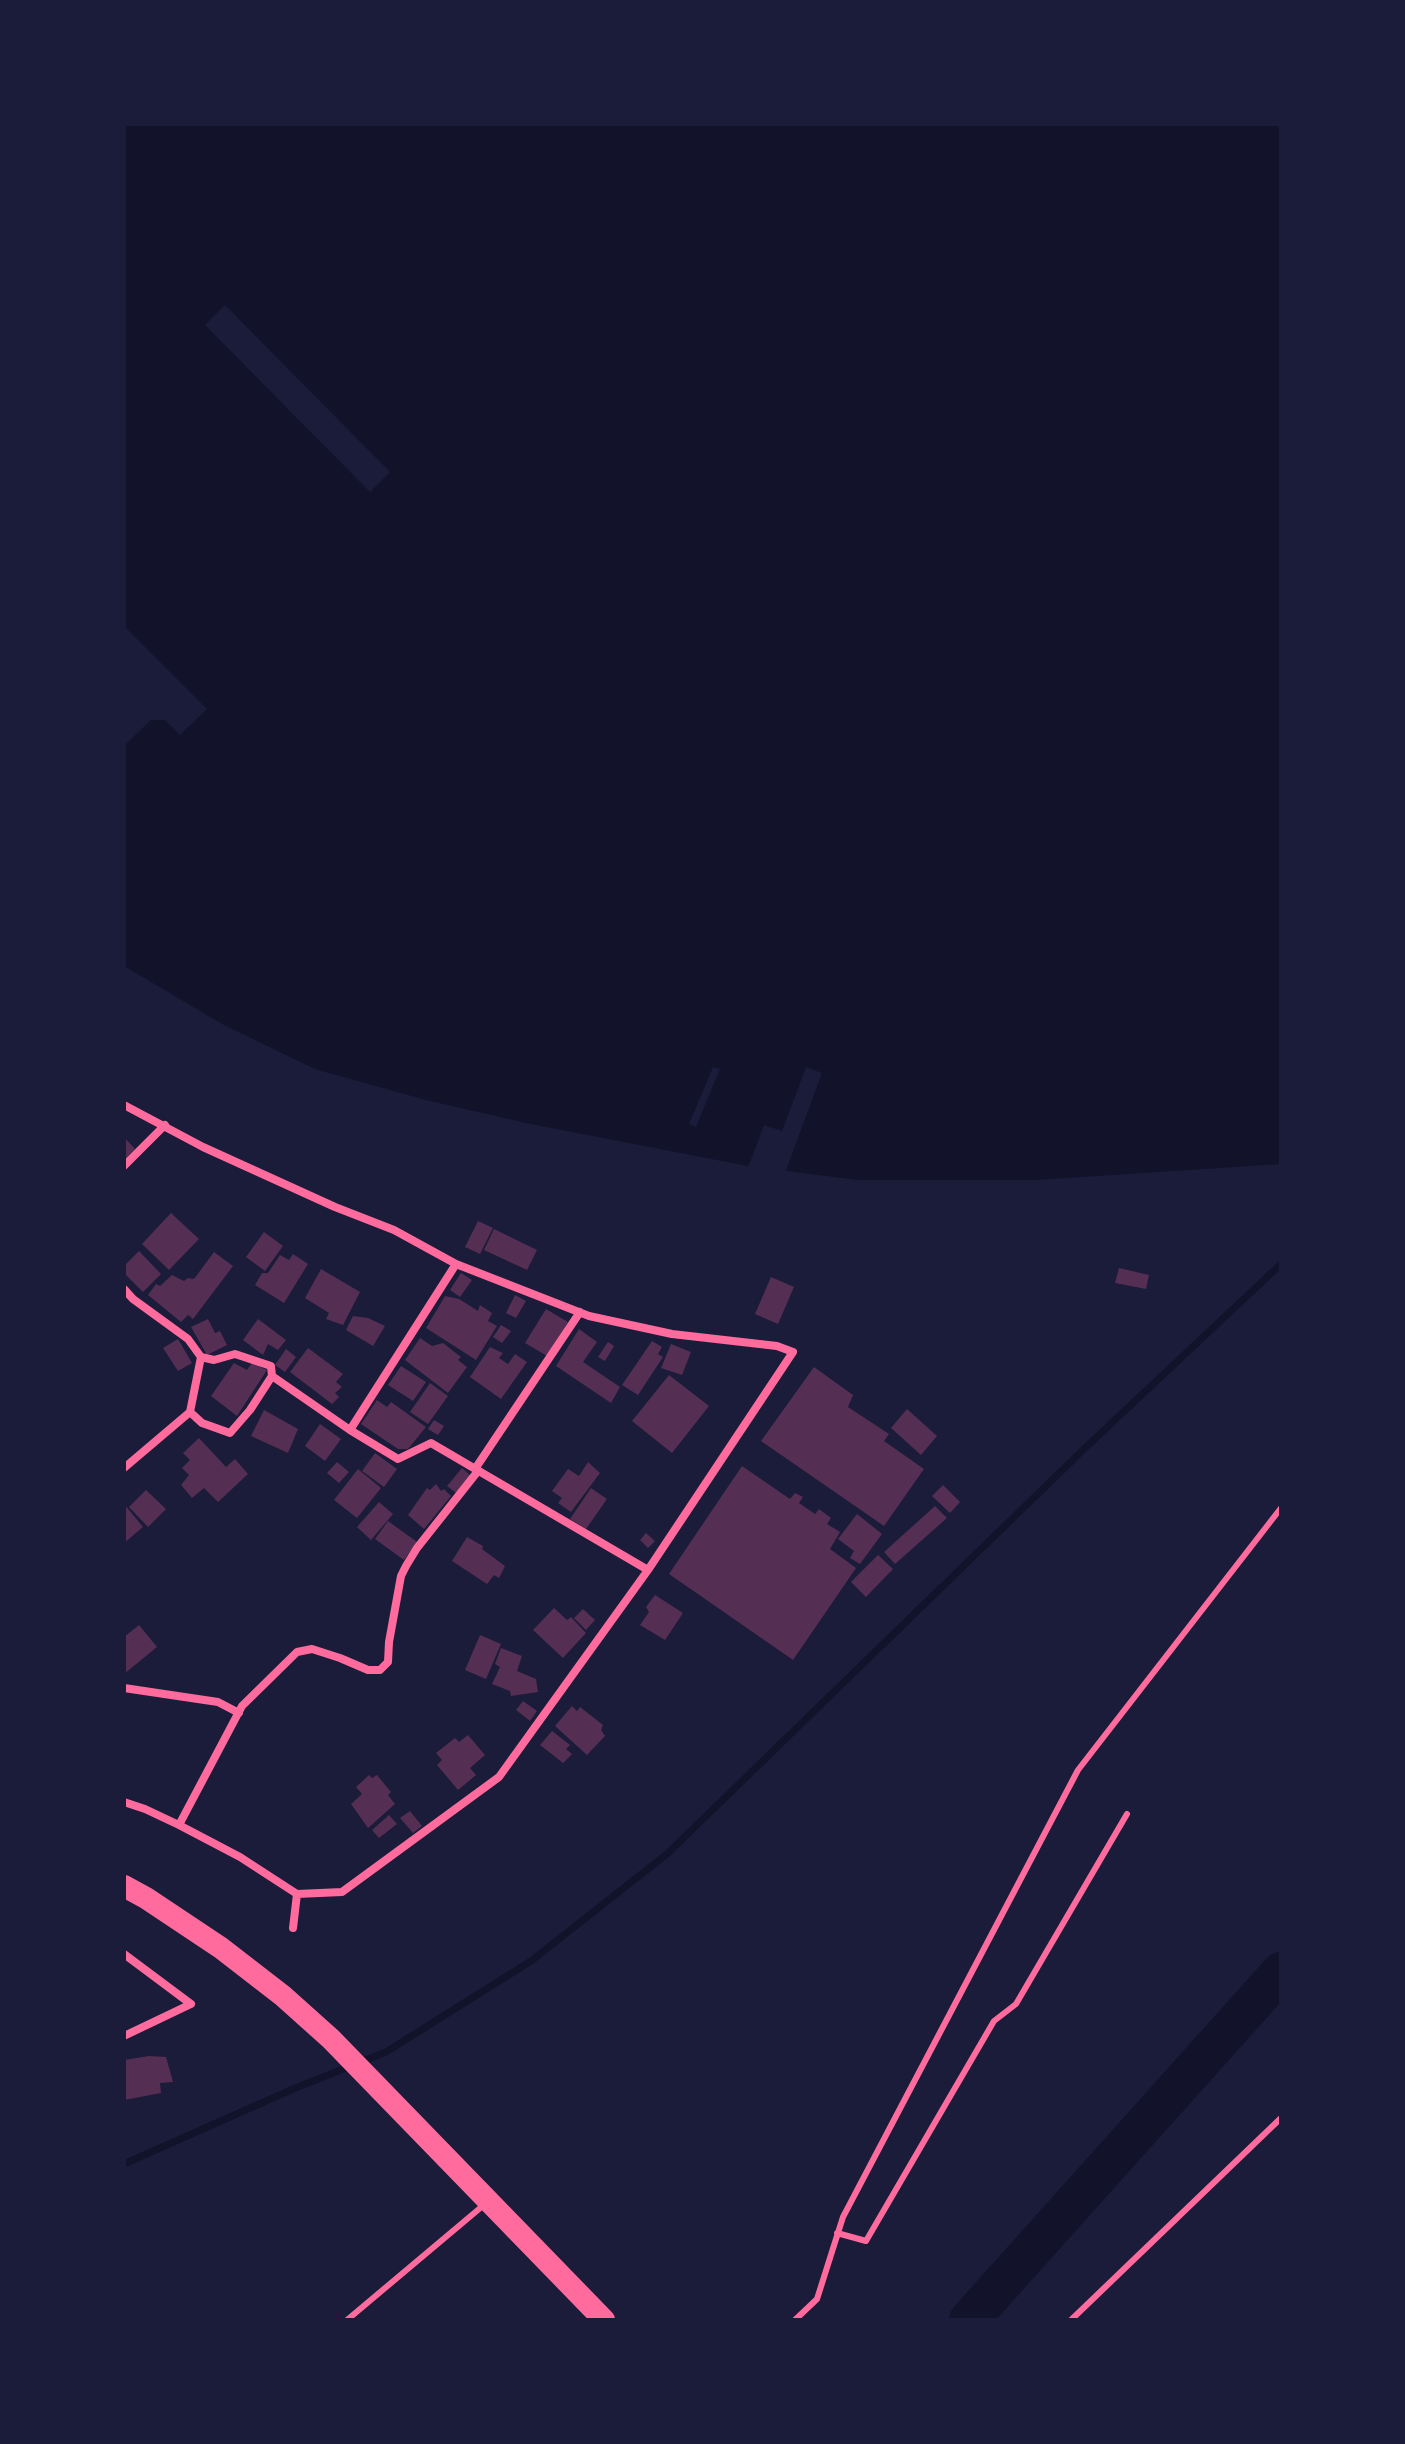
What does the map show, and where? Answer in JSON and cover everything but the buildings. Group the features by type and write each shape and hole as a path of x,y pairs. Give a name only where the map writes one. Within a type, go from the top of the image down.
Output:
{"highway":[{"path":"124,1886 221,1948 283,1996 331,2039 604,2320"}],"street":[{"path":"124,1105 276,1181 394,1230 456,1264 580,1312 672,1334 777,1346 793,1352 648,1570 499,1777 342,1892 297,1894 240,1857 179,1825 124,1802"},
{"path":"124,1166 165,1125"},
{"path":"350,1430 456,1264"},
{"path":"124,1289 188,1339 201,1357 214,1360 235,1354 271,1366 272,1376 250,1410 230,1433 202,1423 190,1412"},
{"path":"179,1825 242,1706 297,1652 312,1649 368,1670 380,1670 388,1662 401,1576 406,1566 476,1470 580,1312"},
{"path":"124,1468 190,1412 201,1357"},
{"path":"272,1376 398,1459 431,1443 648,1570"},
{"path":"124,1688 218,1702 239,1713"},
{"path":"293,1928 297,1894"},
{"path":"124,1954 191,2004 124,2036"}],"lane":[{"path":"795,2320 817,2299 843,2217 1078,1770 1281,1508"},
{"path":"837,2233 866,2241 994,2021 1016,2004 1127,1814"},
{"path":"1071,2320 1281,2118"},
{"path":"347,2320 489,2201"}],"shaded area":[{"path":"124,124 1281,124 1281,1164 1035,1180 858,1180 748,1166 531,1124 426,1100 315,1069 224,1025 124,966 124,746 151,720 165,720 180,735 207,709 124,626"}],"pier":[{"path":"225,305 390,472 370,492 205,325"},
{"path":"713,1067 720,1069 696,1127 689,1124"},
{"path":"806,1067 822,1073 784,1176 747,1170 764,1125 782,1131"}],"waterway":[{"path":"124,2164 293,2089 386,2052 531,1961 667,1854 1084,1449 1281,1264"},
{"path":"969,2320 1281,1972"}]}
